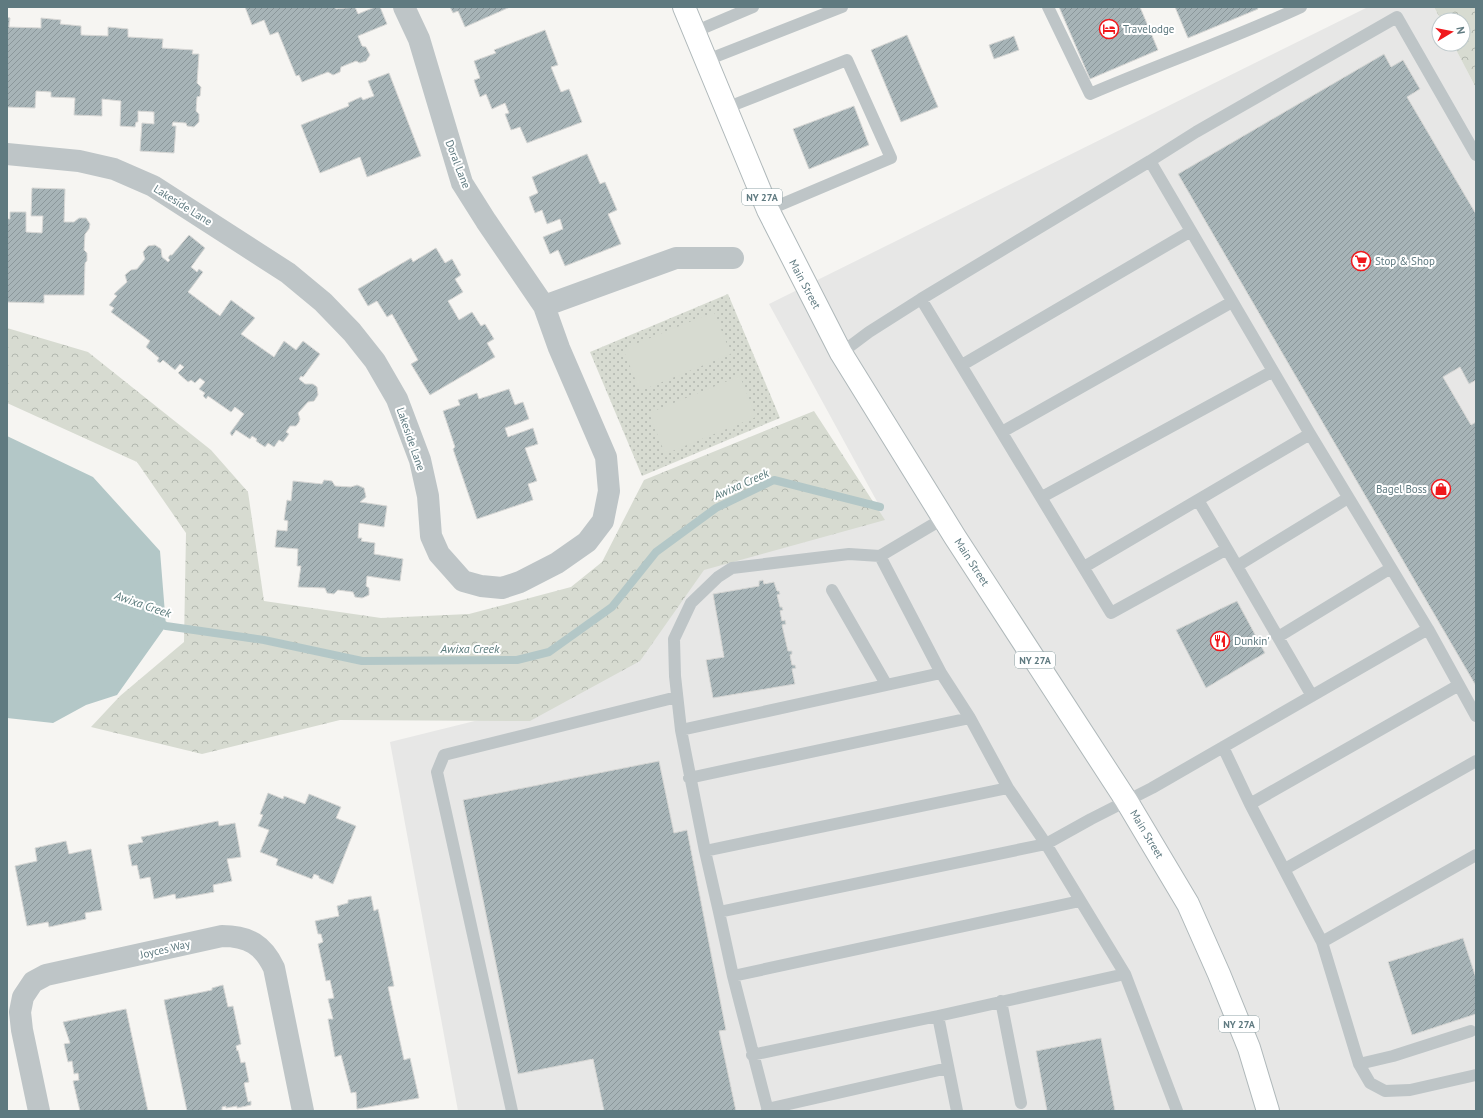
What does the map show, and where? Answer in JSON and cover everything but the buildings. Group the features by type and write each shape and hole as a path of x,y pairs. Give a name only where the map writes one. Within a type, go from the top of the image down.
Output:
{"main road":[{"name":"Main Street","path":"684,7 768,210 842,352 944,518 1126,800 1188,904 1219,974 1249,1048 1268,1111"}],"street":[{"name":"Doral Lane","path":"404,7 419,39 462,183 544,306"},
{"name":"Lakeside Lane","path":"7,154 79,161 114,169 153,186 288,273 323,302 352,332 375,361 397,399 420,460 428,496 431,536 439,554 463,581 480,586 502,588 520,582 557,563 587,542 603,521 609,491 606,457 559,348 544,306"},
{"path":"544,306 676,258 733,258"},
{"name":"Joyces Way","path":"39,1111 22,1030 20,1012 23,997 33,982 46,975 222,936 238,936 254,944 267,954 274,968 304,1111"}],"lane":[{"path":"694,32 753,7"},
{"path":"707,60 842,7"},
{"path":"1048,7 1090,94 1130,77 1249,32 1301,7"},
{"path":"842,352 869,332 921,299 1196,132 1397,17 1476,155"},
{"path":"726,108 847,60 891,158 768,210"},
{"path":"1150,161 1348,498 1428,629 1476,716"},
{"path":"962,366 1191,231"},
{"path":"921,299 1111,613 1227,549"},
{"path":"1002,432 1232,302"},
{"path":"1042,497 1273,371"},
{"path":"1084,567 1310,434"},
{"path":"1237,566 1348,498"},
{"path":"1198,500 1312,696"},
{"path":"944,518 880,556 849,554 807,557 732,568 718,577 691,603 674,639 675,676 680,730 733,976 752,1055 768,1110 948,1068"},
{"path":"880,556 941,673 970,718 1008,788 1046,844 1125,974 1177,1111"},
{"path":"1278,637 1392,568"},
{"path":"832,590 886,684"},
{"path":"719,912 1046,844 1126,800 1152,788 1428,629"},
{"path":"680,730 941,673"},
{"path":"1250,804 1459,685"},
{"path":"512,1111 437,772 444,755 678,697"},
{"path":"690,778 970,718"},
{"path":"1223,747 1250,804 1322,942 1359,1064 1370,1083 1385,1091 1410,1090 1476,1075"},
{"path":"1285,869 1476,761"},
{"path":"705,851 1008,788"},
{"path":"1322,942 1476,855"},
{"path":"733,976 1080,901"},
{"path":"752,1055 938,1016 1125,974"},
{"path":"1001,1001 1021,1104"},
{"path":"938,1016 957,1111"},
{"path":"1359,1064 1393,1056 1471,1031"}],"shaded area":[{"path":"1368,7 1434,7 1437,12 1431,12 1431,52 1457,52 1476,88 1476,1111 458,1111 390,742 560,700 661,569 880,507 769,304"}],"green space":[{"path":"1434,7 1476,7 1476,88 1457,52 1471,52 1471,12 1437,12"},
{"path":"728,294 780,418 642,476 590,352"},
{"path":"714,312 731,354 640,391 623,349"},
{"path":"7,328 88,352 211,450 248,492 264,601 381,618 469,614 571,587 602,562 644,480 814,411 885,520 704,570 640,661 530,721 340,720 202,754 91,727 120,696 184,642 186,533 137,462 7,403"},
{"path":"740,376 756,417 665,454 649,413"}],"water":[{"path":"7,436 93,477 160,551 166,626 117,695 86,705 53,723 7,718"}],"waterway":[{"name":"Awixa Creek","path":"157,622 166,626 264,640 362,661 517,660 549,652 612,607 656,552 716,508 774,480 880,507"}],"place":[{"name":"Travelodge","path":"1109,29"},
{"name":"Stop & Shop","path":"1361,261"},
{"name":"Bagel Boss","path":"1441,489"},
{"name":"Dunkin'","path":"1220,641"}]}
